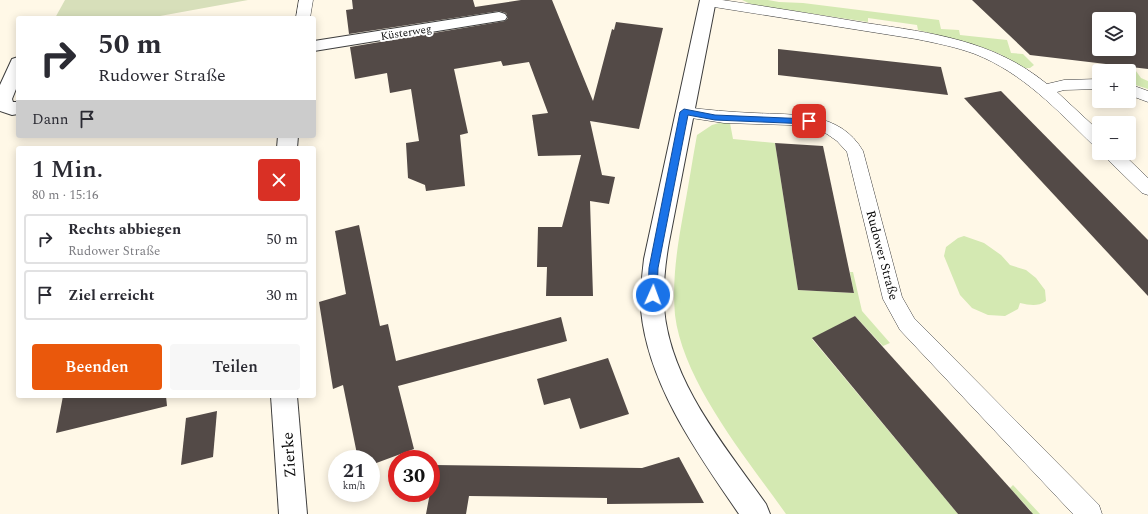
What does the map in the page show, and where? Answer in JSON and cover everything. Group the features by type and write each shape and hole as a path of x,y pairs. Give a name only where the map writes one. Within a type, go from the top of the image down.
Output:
{"street":[{"path":"708,1 684,112 654,268 654,325 664,361 681,397 704,438 756,514"},
{"name":"Küsterweg","path":"316,46 499,18"},
{"path":"16,68 3,99 5,106 12,109 16,108"},
{"name":"Zierke","path":"284,398 293,514"}],"lane":[{"path":"303,16 306,0"},
{"path":"708,1 925,36 956,43 996,57 1026,76 1045,90 1092,134"},
{"path":"1045,90 1064,85 1092,84"},
{"path":"1136,92 1148,97"},
{"name":"Rudower Straße","path":"684,112 715,117 806,121 823,125 846,138 855,151 893,299 907,324 1090,514"},
{"path":"1118,160 1148,188"}],"green space":[{"path":"65,0 248,0 160,16 56,16"},
{"path":"742,0 768,0 803,3 939,20 941,29 959,30 960,35 1007,40 1011,53 1023,54 1034,65 1030,68 1024,68 1000,54 976,45 918,30 917,25 868,18 868,22 753,5"},
{"path":"1136,71 1141,78 1148,81 1148,89 1136,85"},
{"path":"723,122 730,123 733,139 775,143 798,290 854,293 850,272 853,272 862,311 890,343 883,346 855,316 812,339 958,514 786,514 736,445 703,393 690,367 680,341 675,315 674,290 679,240 697,135 712,125"},
{"path":"964,236 984,243 1001,255 1010,265 1026,270 1036,278 1045,290 1046,301 1036,305 1020,303 1018,309 1005,316 988,315 972,308 960,295 944,256 946,247 958,238"},
{"path":"1013,485 1040,514 1028,514 1031,511 1010,488"}],"building":[{"path":"352,0 473,0 475,7 521,0 552,0 593,101 612,29 614,30 616,22 663,28 639,129 590,121 602,175 615,177 609,204 590,201 593,296 546,296 547,267 537,267 538,227 562,227 581,155 538,156 532,115 548,113 529,62 503,66 501,61 454,69 468,133 460,135 465,186 426,191 425,185 408,178 406,143 419,141 411,89 390,93 387,73 355,79 350,47 505,21 508,18 506,13 499,11 349,34 346,10 353,9"},
{"path":"972,0 1148,0 1148,69 1136,68 1136,64 1106,64 1030,55"},
{"path":"778,49 941,67 948,95 778,75"},
{"path":"1001,91 1148,240 1148,296 964,98"},
{"path":"775,143 823,146 854,293 798,290"},
{"path":"359,225 380,326 388,324 396,361 561,317 567,341 398,386 414,449 388,450 388,459 380,462 380,450 356,450 343,385 333,389 319,302 346,294 335,231"},
{"path":"855,316 1033,514 958,514 812,338"},
{"path":"608,358 629,414 580,429 570,398 544,405 537,379"},
{"path":"63,398 166,398 167,406 56,433"},
{"path":"217,411 213,457 181,465 186,418"},
{"path":"679,457 704,503 607,504 607,498 469,496 466,514 426,514 428,502 440,502 440,465 642,468"}],"route":[{"path":"653,295 654,268 684,112 715,117 809,121"}]}
